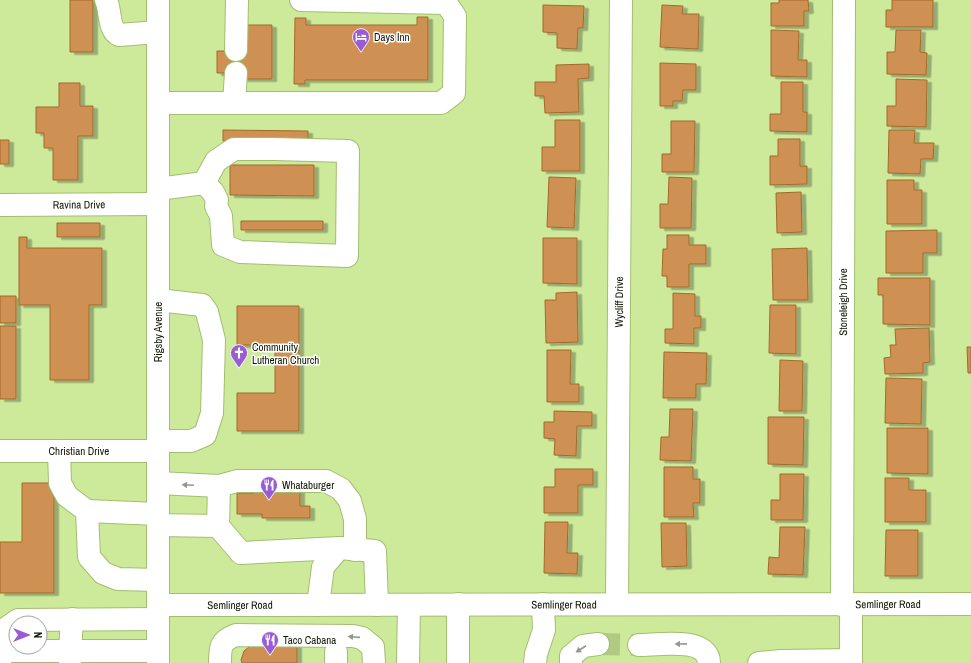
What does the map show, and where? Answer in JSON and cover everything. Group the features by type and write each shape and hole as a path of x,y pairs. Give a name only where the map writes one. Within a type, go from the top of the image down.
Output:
{"street":[{"path":"106,0 112,28 115,33 119,35 158,32"},
{"name":"Rigsby Avenue","path":"158,0 158,657"},
{"path":"236,50 237,0"},
{"path":"158,103 441,103 454,93 455,16 446,3 300,0"},
{"name":"Wycliff Drive","path":"617,604 620,0"},
{"name":"Stoneleigh Drive","path":"844,0 846,605 851,662"},
{"path":"234,103 236,73"},
{"path":"274,148 348,151 347,256 240,252 223,245 217,200 213,192 204,183 216,161 234,149 274,148"},
{"name":"Ravina Drive","path":"0,205 158,197 204,183"},
{"name":"Christian Drive","path":"0,451 59,451 158,446 191,440 205,435 212,413 214,340 208,312 202,305 158,300"},
{"path":"59,451 60,483 68,496 87,511 218,526"},
{"path":"158,484 218,486 237,481 326,481 341,489 350,500 355,519 347,549 324,567 318,605"},
{"path":"218,486 218,526 241,553 347,549 375,551 377,605"},
{"path":"87,511 89,557 103,573 118,579 158,580"},
{"path":"458,604 458,663"},
{"path":"535,663 536,654 544,630 543,604"},
{"name":"Semlinger Road","path":"0,651 1,632 18,620 72,619 158,612 318,605 971,604"},
{"path":"408,663 409,605"},
{"path":"70,657 72,619"},
{"path":"220,663 220,652 222,645 226,639 236,635 362,638 373,647 374,663"},
{"path":"572,663 571,656 583,646 598,644"},
{"path":"639,645 688,644 698,646 705,651 709,659 709,663"},
{"path":"0,663 0,651 70,657 158,657"},
{"path":"759,663 781,661 851,662"}],"building":[{"path":"70,0 93,0 93,52 70,52"},
{"path":"779,0 808,0 809,11 804,11 804,26 771,26 771,3 779,3"},
{"path":"892,0 933,0 933,27 886,27 886,10 892,10"},
{"path":"543,5 584,6 583,28 578,28 577,49 557,48 557,33 543,32"},
{"path":"662,5 683,6 682,14 699,14 698,49 660,47"},
{"name":"Days Inn","path":"417,17 428,17 428,80 305,80 305,84 294,84 295,18 306,18 306,25 417,25"},
{"path":"244,25 272,25 272,79 243,79 243,73 217,73 217,51 244,51"},
{"path":"771,30 799,31 798,60 807,60 807,77 771,76"},
{"path":"896,30 921,30 920,52 927,53 926,75 887,74 887,52 895,52"},
{"path":"660,63 696,64 696,90 683,90 682,101 673,101 673,106 660,106"},
{"path":"589,64 589,78 578,79 579,112 545,113 544,96 535,96 535,82 556,82 556,65"},
{"path":"896,79 927,80 926,127 887,126 887,106 896,106"},
{"path":"781,82 803,82 803,112 807,112 807,132 770,131 770,114 781,114"},
{"path":"59,83 80,83 80,106 93,106 93,136 78,136 78,180 53,180 53,148 44,148 44,133 36,133 36,107 59,107"},
{"path":"555,120 580,120 580,171 542,171 542,147 555,147"},
{"path":"671,121 695,121 694,172 662,172 662,154 671,154"},
{"path":"223,130 308,131 308,141 223,141"},
{"path":"889,130 915,130 914,143 934,143 933,159 921,159 920,174 888,173"},
{"path":"778,139 800,139 800,166 807,166 807,184 770,185 770,156 778,156"},
{"path":"0,140 9,140 9,164 0,164"},
{"path":"230,165 314,165 314,196 230,195"},
{"path":"549,177 576,178 574,228 547,227"},
{"path":"669,177 692,178 691,228 660,228 660,204 668,204"},
{"path":"887,180 914,180 914,190 922,190 922,224 887,224"},
{"path":"801,192 802,232 777,233 776,193"},
{"path":"241,221 323,221 323,230 241,230"},
{"path":"57,223 100,223 100,237 57,237"},
{"path":"937,230 937,253 923,253 923,273 886,273 886,231"},
{"path":"667,235 689,235 689,245 706,245 706,264 689,264 689,287 667,287 667,276 662,276 663,249 667,249"},
{"path":"19,237 27,237 27,248 102,248 102,305 89,305 89,380 50,380 50,305 19,305"},
{"path":"543,238 577,238 577,284 543,283"},
{"path":"807,248 808,300 773,300 772,249"},
{"path":"878,278 930,278 930,325 883,324 883,295 878,295"},
{"path":"577,292 578,342 546,343 545,300 556,300 556,293"},
{"path":"673,293 695,294 695,316 701,316 701,328 694,328 694,344 665,343 665,329 673,329"},
{"path":"0,296 16,296 16,323 0,323"},
{"path":"770,305 796,305 796,354 769,353"},
{"path":"237,306 299,306 299,431 237,431 237,393 275,393 275,345 237,345"},
{"path":"0,326 16,326 16,399 0,399"},
{"path":"929,328 930,362 923,363 923,373 885,374 884,358 891,357 890,345 896,345 895,329"},
{"path":"967,347 971,347 971,373 968,373"},
{"path":"547,350 571,350 570,384 579,384 579,402 547,402"},
{"path":"664,352 707,353 706,384 696,384 696,398 663,398"},
{"path":"780,360 803,361 802,411 779,411"},
{"path":"886,378 922,379 921,424 885,423"},
{"path":"670,409 693,409 691,461 660,460 661,437 669,437"},
{"path":"554,411 592,412 592,426 577,426 576,456 554,455 555,439 544,438 544,422 554,422"},
{"path":"768,417 804,417 803,465 768,464"},
{"path":"887,428 928,428 928,474 887,473"},
{"path":"664,467 693,467 693,479 700,479 700,503 693,503 694,517 664,517"},
{"path":"555,469 593,469 593,485 578,485 578,513 544,513 544,487 555,487"},
{"path":"780,474 804,474 803,520 771,520 771,500 780,500"},
{"path":"885,478 909,478 909,490 926,490 926,522 885,522"},
{"path":"22,483 54,483 54,593 0,593 0,542 22,542"},
{"name":"Whataburger","path":"254,489 300,489 300,506 310,506 310,518 262,518 262,514 237,514 237,493 254,493"},
{"path":"545,522 568,522 567,553 578,553 577,574 544,573"},
{"path":"661,523 686,523 687,566 662,567"},
{"path":"780,527 805,527 803,575 768,574 769,557 779,558"},
{"path":"886,530 918,530 918,576 885,576"},
{"name":"Taco Cabana","path":"297,645 297,663 242,663 241,660 244,651 250,646"}],"tunnel":[{"path":"598,644 639,645"}],"place":[{"name":"Days Inn","path":"361,52"},
{"name":"Community Lutheran Church","path":"239,368"},
{"name":"Whataburger","path":"269,500"},
{"name":"Taco Cabana","path":"270,655"}]}
